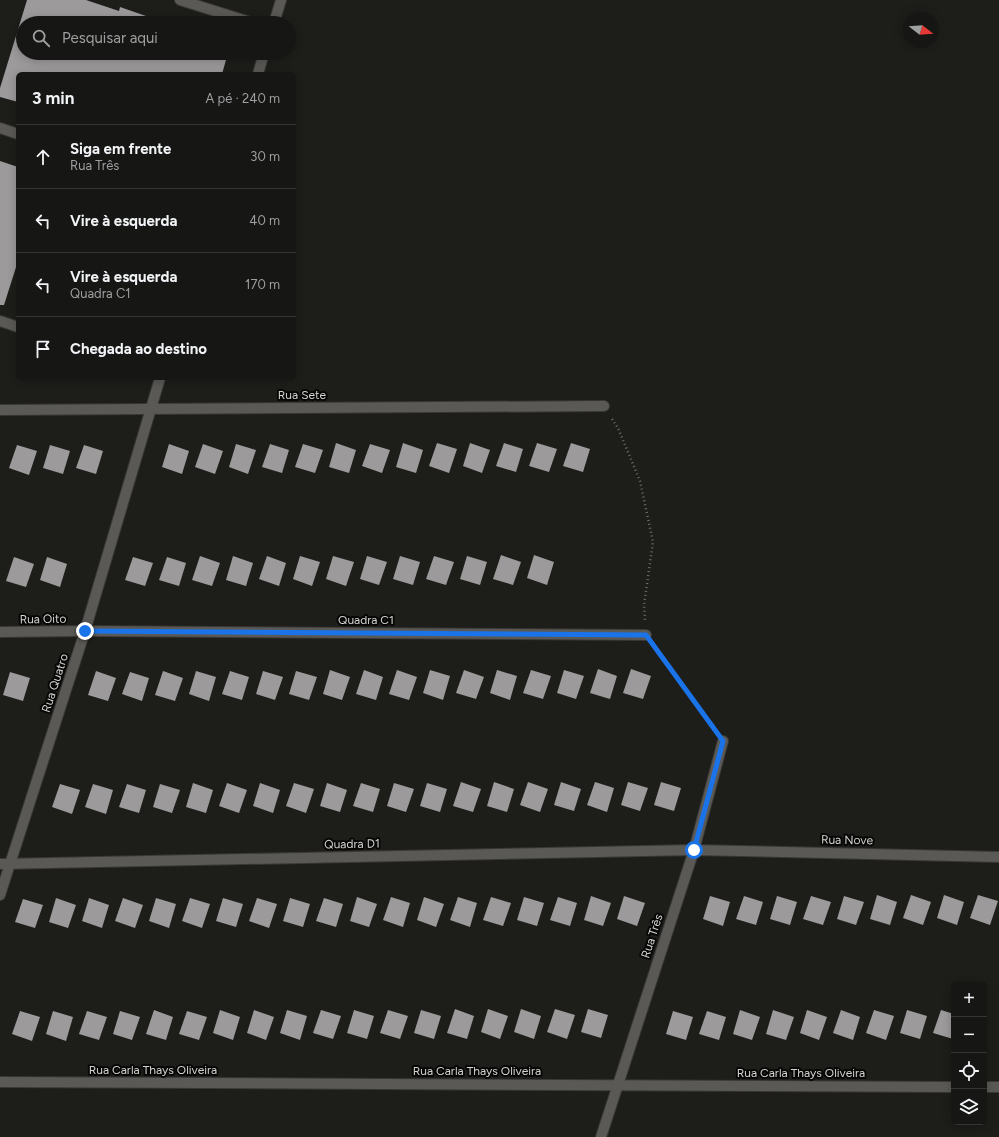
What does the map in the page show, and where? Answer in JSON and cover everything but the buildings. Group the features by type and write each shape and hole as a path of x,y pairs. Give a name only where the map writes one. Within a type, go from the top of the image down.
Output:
{"street":[{"path":"180,0 230,16"},
{"path":"276,16 281,0"},
{"path":"259,72 262,60"},
{"path":"0,128 16,133"},
{"path":"0,321 16,326"},
{"path":"151,409 159,380"},
{"name":"Rua Sete","path":"0,410 604,406"},
{"name":"Rua Quatro","path":"0,895 5,864 85,631 151,409"},
{"name":"Quadra C1","path":"85,631 646,635"},
{"name":"Rua Oito","path":"0,632 85,631"},
{"name":"Rua Três","path":"600,1137 694,850 723,741"},
{"name":"Quadra D1","path":"5,864 694,850"},
{"name":"Rua Nove","path":"694,850 999,857"},
{"name":"Rua Carla Thays Oliveira","path":"0,1082 951,1087"},
{"path":"987,1087 999,1087"}],"path":[{"path":"604,406 618,428 640,481 654,542 644,605 646,635 723,741"}],"route":[{"path":"85,631 646,635 723,741 694,850"}]}
